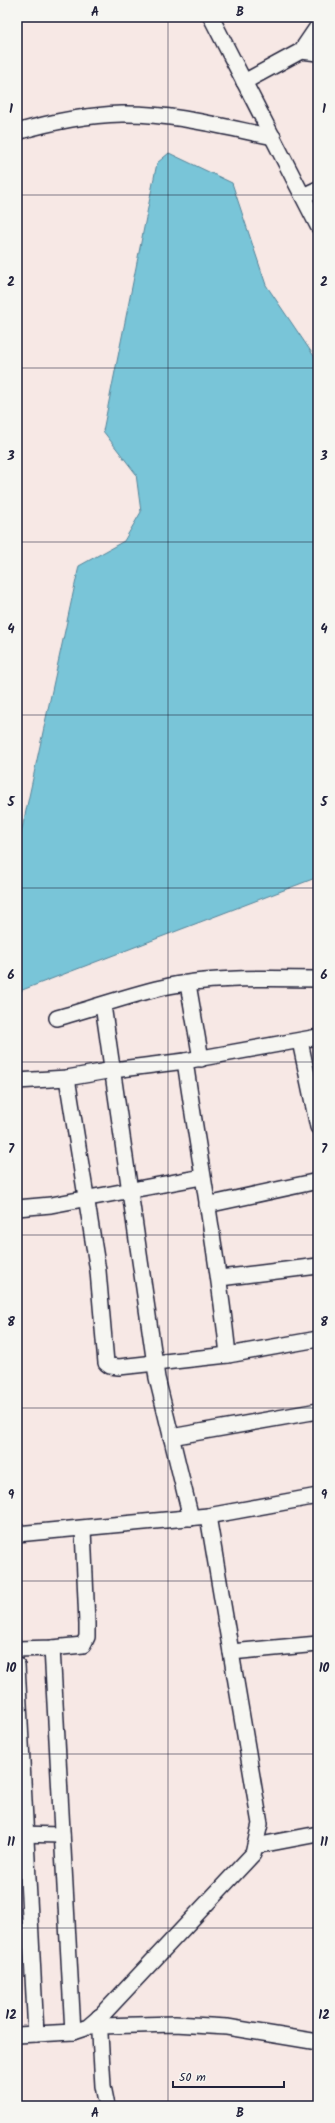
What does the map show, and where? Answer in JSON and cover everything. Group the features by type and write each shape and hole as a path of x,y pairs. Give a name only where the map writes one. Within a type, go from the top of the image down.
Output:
{"street":[{"path":"211,17 318,226"},
{"path":"244,82 301,51 318,26"},
{"path":"301,51 318,53"},
{"path":"17,132 50,122 122,114 182,118 273,137"},
{"path":"303,196 318,189"},
{"path":"57,1018 170,986 289,978 318,979"},
{"path":"188,984 201,1058"},
{"path":"103,1005 129,1190 156,1362 157,1378 191,1518"},
{"path":"17,1081 67,1078 112,1070 185,1061 318,1037"},
{"path":"300,1041 318,1127"},
{"path":"185,1061 202,1177 220,1278 228,1355"},
{"path":"67,1078 98,1271 106,1363 110,1366 119,1367 228,1355 318,1339"},
{"path":"17,1208 86,1199 202,1177"},
{"path":"207,1205 318,1181"},
{"path":"220,1278 318,1266"},
{"path":"171,1437 318,1411"},
{"path":"17,1534 208,1516 318,1496"},
{"path":"107,2106 103,2086 100,2022 254,1854 260,1824 208,1516"},
{"path":"17,1649 83,1645 87,1637 83,1528"},
{"path":"231,1652 318,1644"},
{"path":"52,1648 73,2032"},
{"path":"17,1665 21,1834 36,2034"},
{"path":"21,1834 62,1835"},
{"path":"255,1846 318,1834"},
{"path":"17,2035 73,2032 100,2022 220,2026 252,2030 318,2042"}],"water":[{"path":"169,153 232,183 266,285 318,362 318,877 17,992 17,852 79,566 124,541 141,512 136,474 103,431 157,163"}]}
